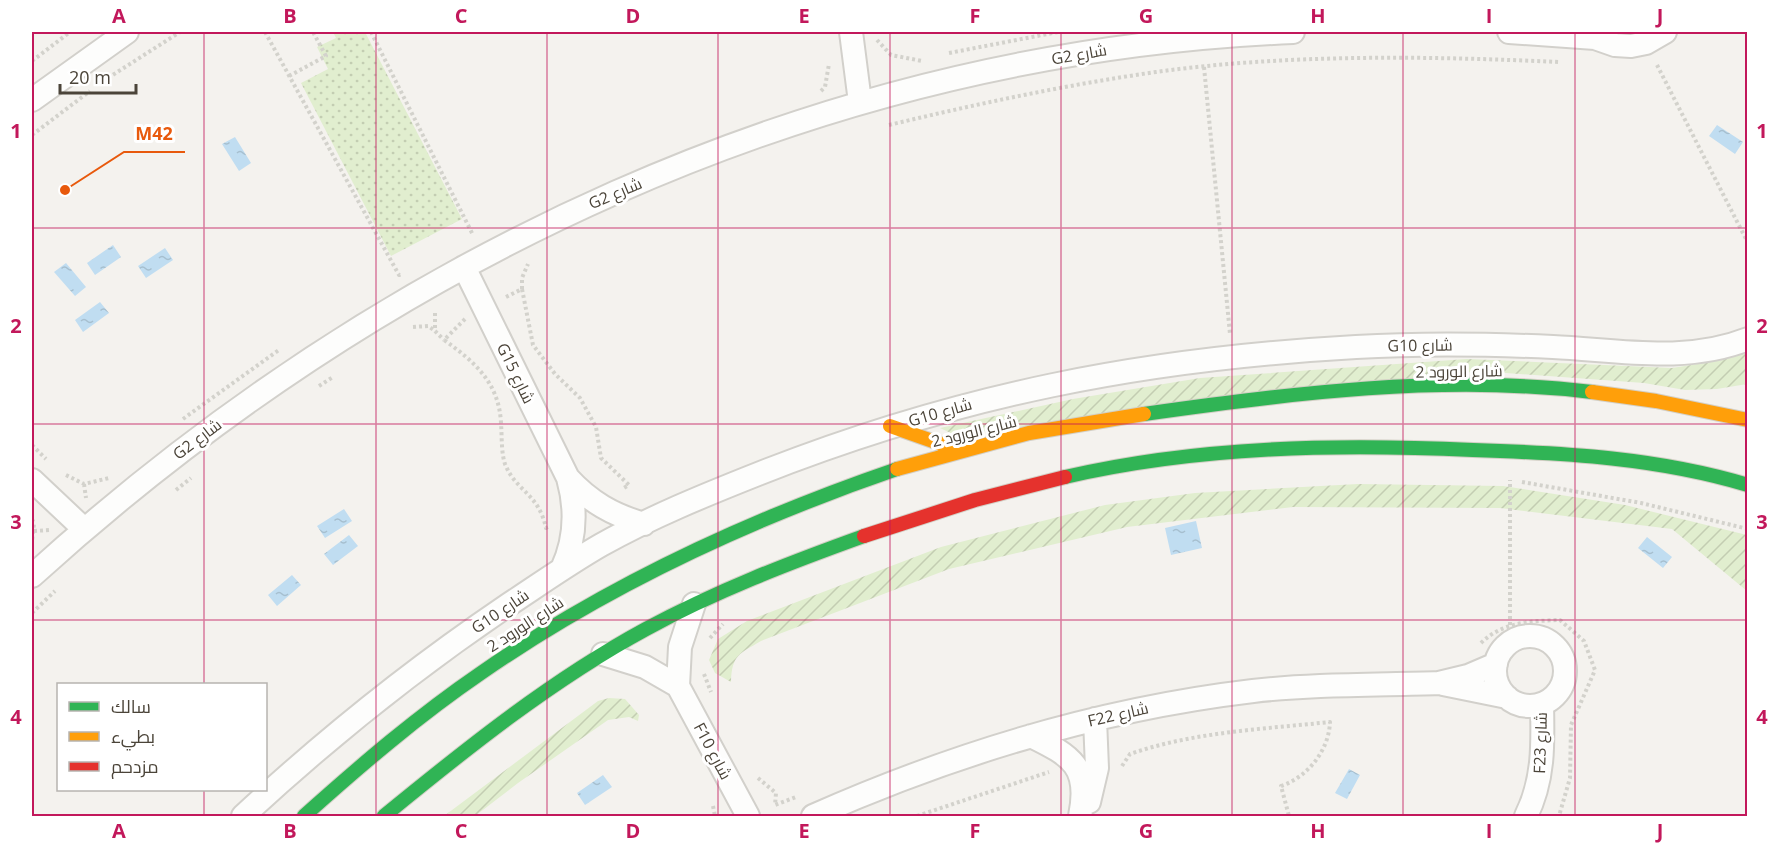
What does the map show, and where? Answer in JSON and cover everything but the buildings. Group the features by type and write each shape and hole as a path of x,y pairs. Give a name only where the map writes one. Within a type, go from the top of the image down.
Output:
{"street":[{"path":"32,100 127,32"},
{"path":"851,32 860,102"},
{"name":"G2 شارع","path":"32,576 139,483 249,400 306,362 424,290 554,219 662,173 759,136 860,102 938,81 1174,35 1201,38 1293,32"},
{"path":"1509,32 1595,38 1626,32"},
{"path":"1595,38 1615,45 1631,46 1646,43 1665,32"},
{"name":"G15 شارع","path":"464,267 568,478 573,495 573,533 570,552 562,569"},
{"name":"G10 شارع","path":"243,816 289,773 364,710 424,664 562,569 644,524 780,466 890,426 974,402 1059,382 1145,367 1232,356 1395,345 1478,344 1641,354 1690,352 1748,339"},
{"name":"شارع الورود 2","path":"304,816 363,764 464,684 531,637 596,599 651,570 761,519 858,483 958,450 1066,426 1176,409 1281,396 1387,389 1493,386 1563,389 1702,410 1748,420"},
{"path":"1702,410 1736,400"},
{"path":"890,426 958,450"},
{"path":"384,816 506,720 603,654 694,604 799,560 939,510 1073,476 1230,452 1302,449 1448,449 1623,458 1725,477 1748,486"},
{"path":"1725,477 1748,472"},
{"name":"G15 شارع","path":"568,478 594,503 623,518 644,524"},
{"path":"32,480 84,529"},
{"path":"603,654 645,667 678,686 680,647 694,604"},
{"path":"1507,697 1497,681 1496,664 1510,643 1528,636 1539,637 1548,641 1562,655 1565,665 1563,684 1558,693 1542,704"},
{"name":"F22 شارع","path":"813,816 920,772 1030,736 1148,707 1254,691 1439,683 1468,676 1496,664"},
{"name":"F22 شارع","path":"1439,683 1507,697 1523,705 1542,704"},
{"name":"F10 شارع","path":"678,686 748,816"},
{"name":"F23 شارع","path":"1526,816 1536,793 1542,762 1542,704"},
{"path":"1081,816 1096,782 1095,719"},
{"path":"1030,736 1067,755 1076,765 1084,789 1081,816"}],"path":[{"path":"32,61 70,32"},
{"path":"103,81 180,32"},
{"path":"265,32 399,275"},
{"path":"289,76 326,56 313,32"},
{"path":"371,32 475,234 465,240"},
{"path":"872,32 883,49 891,55 909,61 931,58"},
{"path":"941,56 969,48 1058,32"},
{"path":"1201,38 1232,356"},
{"path":"885,125 1028,92 1204,67 1345,59 1571,63"},
{"path":"1650,64 1656,62 1748,243"},
{"path":"32,135 94,88"},
{"path":"522,289 522,278 532,260"},
{"path":"389,282 413,268 424,290"},
{"path":"409,328 428,326 435,331"},
{"path":"181,420 286,345"},
{"path":"309,392 339,373"},
{"path":"32,445 52,464"},
{"path":"59,470 84,484 109,478 116,473"},
{"path":"175,490 194,476"},
{"path":"1498,479 1641,503 1748,529"},
{"path":"1510,480 1510,643"},
{"path":"32,519 34,531 32,541"},
{"path":"32,613 57,589"},
{"path":"708,646 712,635 726,623"},
{"path":"700,666 712,695"},
{"path":"1120,774 1126,758 1139,751 1240,732 1330,722 1330,735 1323,751 1302,775 1281,786 1289,816"},
{"path":"917,816 1027,778 1053,771 1059,772"},
{"path":"756,776 761,783 776,793 775,805"}],"green space":[{"path":"333,32 365,32 462,219 391,256 301,83 328,69 317,47 336,38"},
{"path":"1747,351 1747,384 1717,389 1685,390 1644,383 1479,371 955,435 940,428 1073,399 1200,378 1467,359 1672,368 1722,360"},
{"path":"1358,484 1503,486 1625,505 1747,535 1747,591 1672,529 1500,508 1293,507 1127,527 949,569 761,641 738,656 733,666 731,682 715,673 709,660 718,639 747,621 941,547 1105,505 1195,493"},
{"path":"609,698 625,699 639,715 638,721 629,717 608,720 475,816 444,816 598,701"}],"water":[{"path":"1717,125 1743,142 1735,154 1709,136"},
{"path":"235,137 251,163 239,171 222,144"},
{"path":"113,245 121,257 95,275 87,263"},
{"path":"165,248 173,260 146,278 138,266"},
{"path":"66,263 86,287 75,296 54,272"},
{"path":"100,302 109,313 83,332 75,320"},
{"path":"344,509 352,521 325,538 317,526"},
{"path":"1196,521 1202,548 1171,555 1165,528"},
{"path":"349,535 358,546 333,565 324,554"},
{"path":"1647,537 1672,557 1663,568 1638,548"},
{"path":"292,575 301,585 277,606 268,595"},
{"path":"1349,769 1360,775 1347,799 1335,793"},
{"path":"603,775 612,787 585,805 577,793"}],"traffic: fast":[{"path":"1144,414 1255,399 1368,388 1480,385 1592,392"},
{"path":"1065,477 1115,467 1217,453 1371,447 1508,451 1612,458 1680,469 1748,485"},
{"path":"304,816 435,706 529,641 579,611 630,583 735,532 897,469"},
{"path":"384,816 511,716 611,649 672,615 726,590 864,536"}],"traffic: slow":[{"path":"1592,392 1656,401 1748,420"},
{"path":"897,469 1029,433 1144,414"},
{"path":"890,426 958,450"}],"traffic: jam":[{"path":"864,536 975,500 1065,477"}],"place":[{"name":"M42","path":"65,190"}]}
